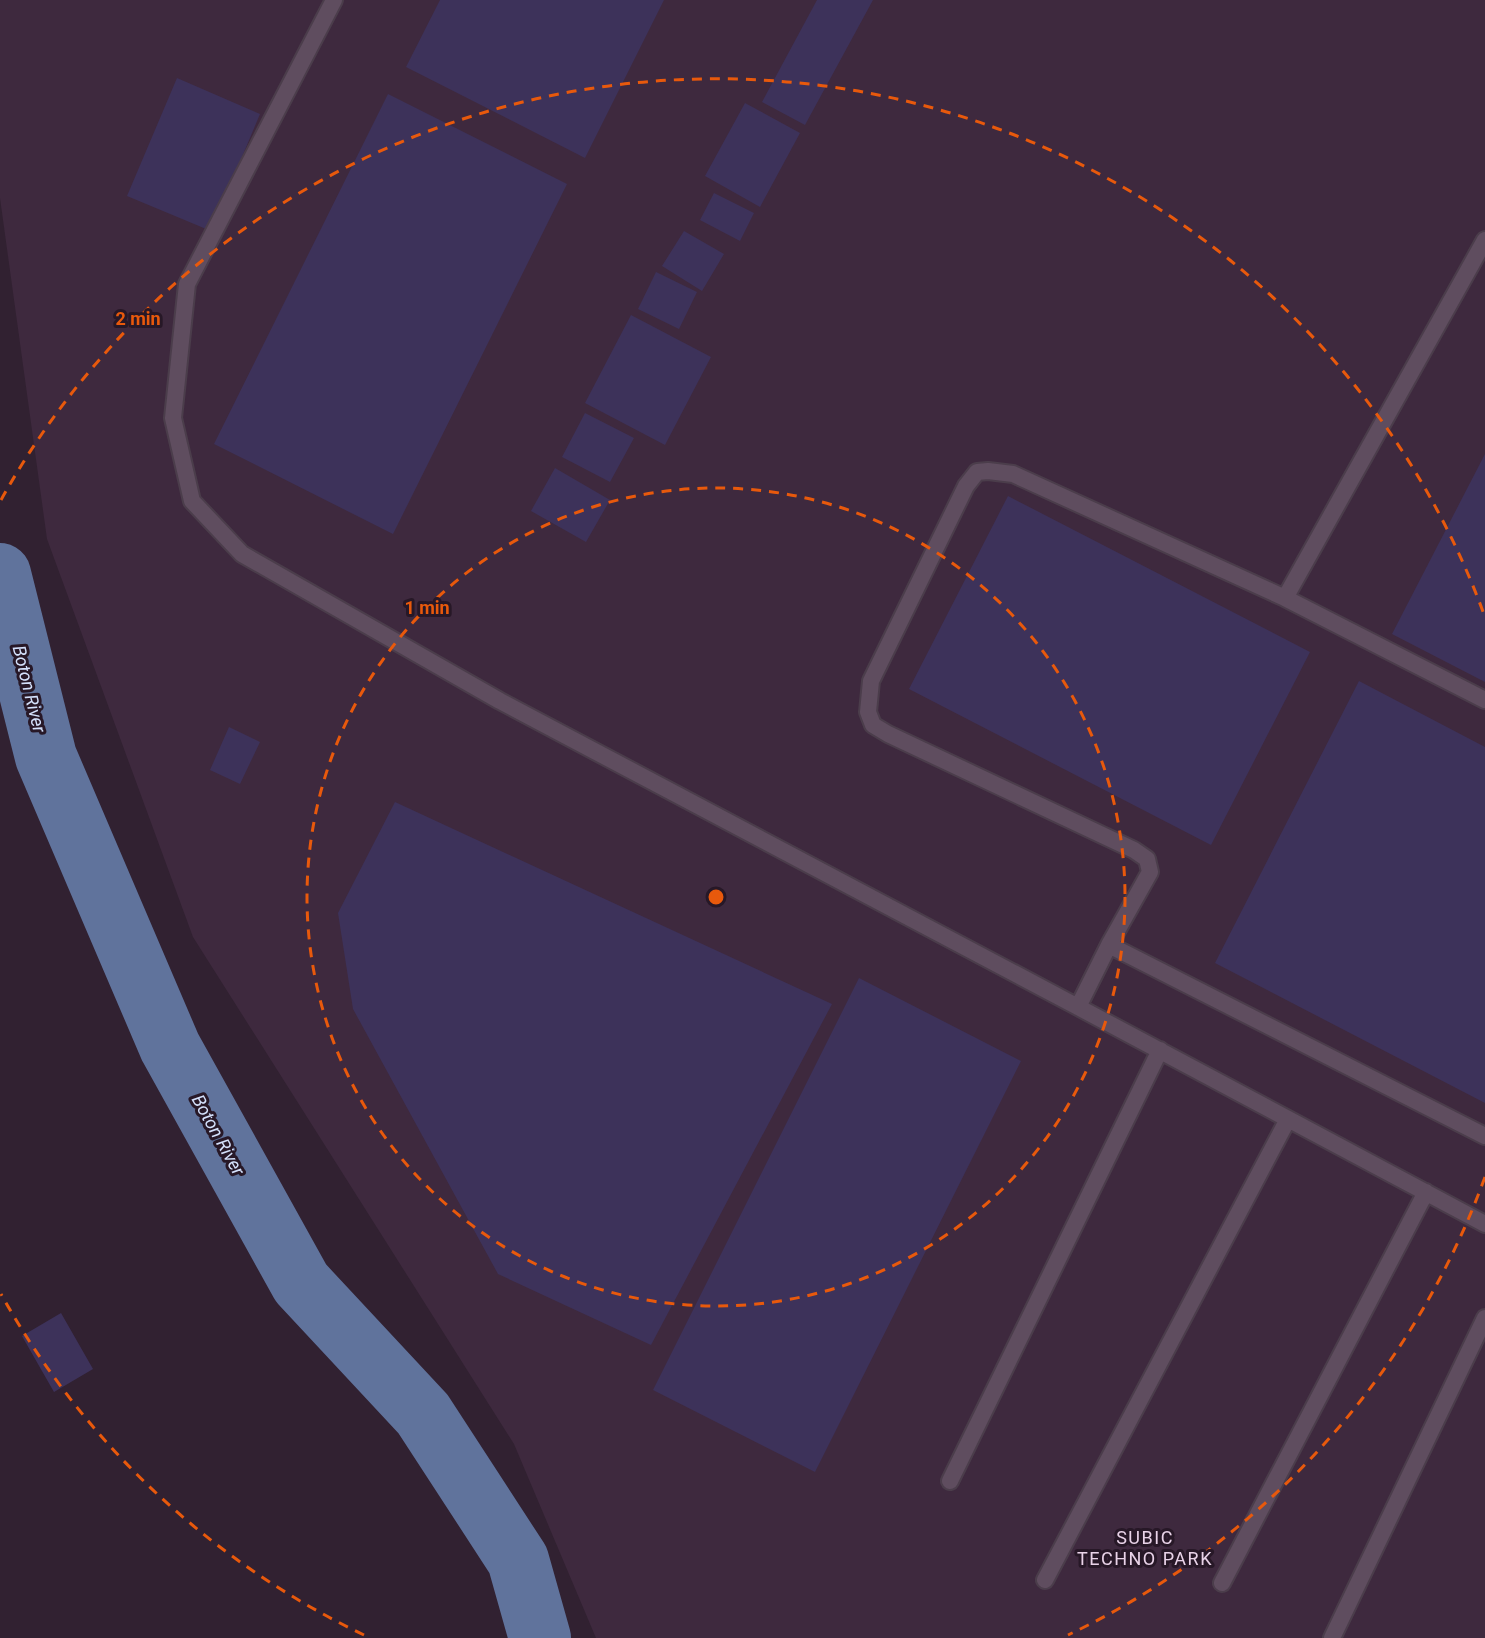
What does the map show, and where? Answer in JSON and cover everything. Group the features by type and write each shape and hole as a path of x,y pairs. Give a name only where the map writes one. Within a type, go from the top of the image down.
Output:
{"lane":[{"path":"334,0 187,284 173,418 192,501 243,554 500,701 1485,1224"},
{"path":"1285,598 1485,240"},
{"path":"1078,1006 1150,872 1147,858 888,734 873,725 868,712 871,681 966,486 978,472 1013,474 1285,598 1485,700"},
{"path":"1109,945 1485,1136"},
{"path":"950,1481 1160,1050"},
{"path":"1045,1580 1288,1119"},
{"path":"1222,1583 1426,1192"},
{"path":"1332,1638 1485,1318"}],"shaded area":[{"name":"SUBIC TECHNO PARK","path":"0,0 1485,0 1485,1638 596,1638 514,1444 193,937 47,539 0,198"}],"building":[{"path":"440,0 664,0 585,158 406,67"},
{"path":"817,0 873,0 805,125 762,102"},
{"path":"177,78 260,114 211,231 127,196"},
{"path":"388,94 567,184 393,534 214,444"},
{"path":"745,103 800,133 760,207 705,176"},
{"path":"714,193 754,213 740,241 700,220"},
{"path":"684,231 724,254 702,291 662,266"},
{"path":"656,272 697,292 679,329 638,309"},
{"path":"631,315 711,357 665,445 585,403"},
{"path":"585,413 634,438 610,482 562,457"},
{"path":"1485,454 1485,682 1392,634"},
{"path":"555,468 610,500 586,542 531,511"},
{"path":"1008,496 1310,652 1211,845 909,689"},
{"path":"1359,681 1485,747 1485,1103 1215,963"},
{"path":"229,727 260,742 240,784 210,770"},
{"path":"395,802 832,1004 651,1345 498,1274 353,1009 338,913"},
{"path":"859,978 1021,1061 815,1472 653,1390"},
{"path":"61,1313 93,1369 54,1392 22,1336"}],"waterway":[{"name":"Boton River","path":"0,574 46,757 170,1047 301,1283 423,1414 518,1560 540,1638"}],"district":[{"name":"SUBIC TECHNO PARK","path":"1145,1548"}]}
